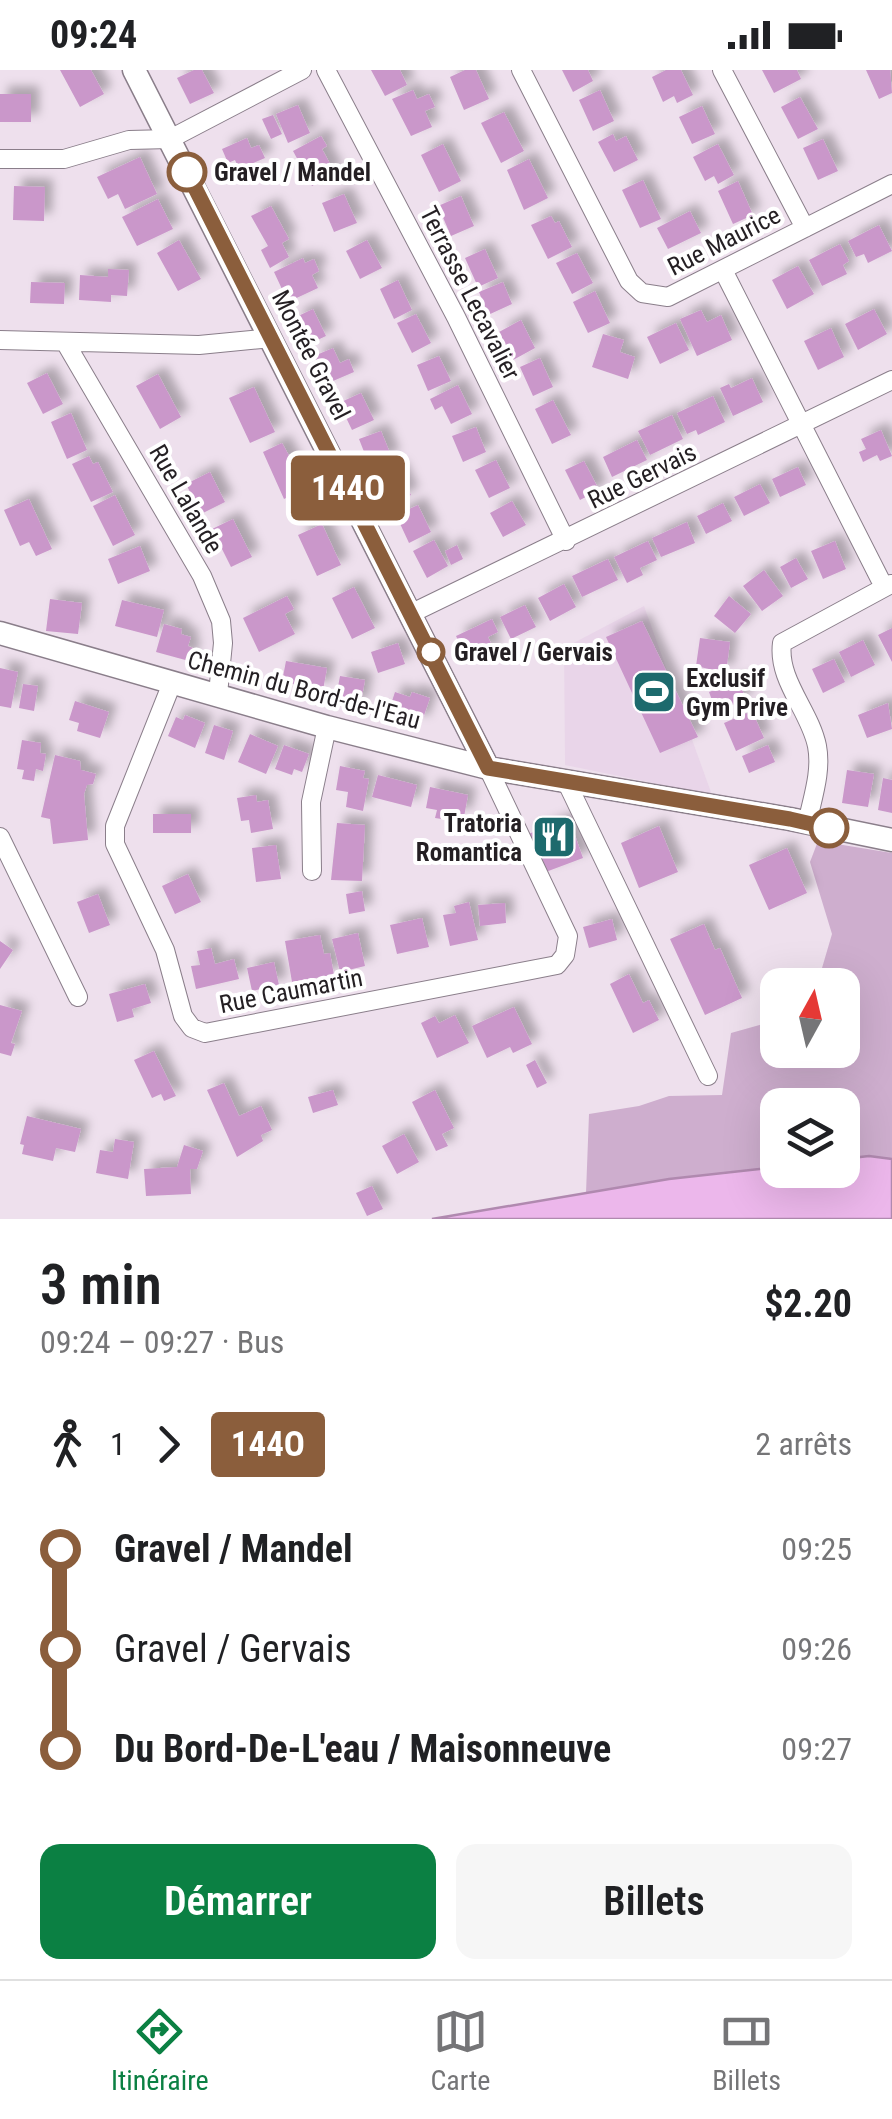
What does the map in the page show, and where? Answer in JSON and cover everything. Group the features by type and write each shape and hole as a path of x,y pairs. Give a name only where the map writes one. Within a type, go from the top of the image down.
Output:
{"street":[{"name":"Montée Gravel","path":"134,70 412,613 568,936"},
{"path":"0,158 64,159 129,140 170,139 302,70"},
{"name":"Terrasse Lecavalier","path":"326,70 566,540"},
{"name":"Rue Maurice","path":"521,70 629,281 642,293 668,297 892,184"},
{"path":"722,70 805,228"},
{"path":"724,270 888,586 782,643 780,659 816,744 818,770 808,824"},
{"path":"0,340 198,346 272,338"},
{"name":"Rue Lalande","path":"65,342 202,576 221,621 218,694"},
{"name":"Rue Gervais","path":"412,613 892,380"},
{"name":"Chemin du Bord-de-l'Eau","path":"0,633 327,727 488,768 892,840"},
{"name":"Rue Caumartin","path":"172,683 115,826 115,844 165,950 184,1016 192,1028 205,1033 557,965 565,955 568,936"},
{"path":"312,870 311,802 327,727"},
{"path":"566,781 708,1076"},
{"path":"0,837 78,996"}],"shaded area":[{"path":"644,606 712,795 565,765 564,648"},
{"path":"818,841 892,853 892,1159 860,1157 860,1088 760,1088 760,1169 586,1193 589,1114 639,1106 669,1096 722,1095 731,1033 760,1025 760,1068 860,1068 860,968 822,968 832,934 810,862"},
{"path":"860,1157 892,1159 892,1219 432,1219 669,1179 760,1169 760,1188 860,1188"}],"building":[{"path":"60,70 91,70 104,94 80,107"},
{"path":"202,70 214,93 190,104 177,78"},
{"path":"371,70 400,70 407,85 385,96"},
{"path":"476,70 489,99 464,110 450,77"},
{"path":"562,70 588,70 593,81 573,92"},
{"path":"666,70 681,70 693,95 677,103 674,96 663,102 652,77"},
{"path":"762,70 797,70 801,79 774,93"},
{"path":"866,70 890,70 892,93 879,99"},
{"path":"413,90 417,99 429,94 435,107 425,111 432,127 411,136 392,99"},
{"path":"600,90 614,121 593,131 579,100"},
{"path":"0,94 31,94 31,122 0,122"},
{"path":"800,97 818,129 798,139 781,107"},
{"path":"298,105 310,133 288,143 276,114"},
{"path":"702,106 715,134 692,144 679,117"},
{"path":"504,112 524,151 501,163 481,123"},
{"path":"273,115 282,134 271,139 262,119"},
{"path":"613,134 616,141 626,136 638,160 614,172 598,142"},
{"path":"321,136 327,146 322,149 335,173 312,186 293,151"},
{"path":"247,138 251,148 259,145 265,158 239,169 235,160 228,163 222,149"},
{"path":"823,139 838,171 818,180 803,148"},
{"path":"443,144 461,181 439,192 421,155"},
{"path":"718,144 734,175 718,184 714,176 705,181 693,157"},
{"path":"140,157 157,194 125,209 118,194 108,199 97,177"},
{"path":"529,159 548,198 524,210 507,170"},
{"path":"643,180 661,219 640,228 622,190"},
{"path":"738,181 753,215 733,224 718,191"},
{"path":"14,186 45,187 44,221 13,220"},
{"path":"344,194 357,223 334,232 322,203"},
{"path":"461,196 474,226 451,236 438,206"},
{"path":"158,199 173,229 137,246 122,217"},
{"path":"271,206 289,239 282,243 289,257 270,268 261,250 268,246 251,216"},
{"path":"690,211 701,233 668,249 657,228"},
{"path":"551,216 555,223 559,221 572,247 548,259 531,225"},
{"path":"879,225 892,251 868,263 864,254 856,257 848,241"},
{"path":"179,240 201,279 178,291 157,253"},
{"path":"367,240 382,268 360,279 346,251"},
{"path":"840,244 849,261 843,265 847,274 822,286 809,260"},
{"path":"485,249 498,278 478,287 465,258"},
{"path":"577,253 593,283 572,294 556,263"},
{"path":"303,258 305,263 314,259 319,271 312,275 318,288 288,302 274,272"},
{"path":"798,266 814,294 787,309 772,280"},
{"path":"108,269 129,270 127,296 111,295 111,302 79,300 80,275 108,277"},
{"path":"398,280 412,310 394,319 380,289"},
{"path":"31,282 65,283 64,304 30,303"},
{"path":"503,282 512,304 488,315 479,292"},
{"path":"595,291 610,323 588,333 573,302"},
{"path":"313,309 326,336 307,345 294,318"},
{"path":"874,309 887,334 858,350 845,324"},
{"path":"701,310 707,322 721,315 732,340 697,356 680,319"},
{"path":"416,314 431,343 412,353 397,323"},
{"path":"521,320 535,348 513,360 499,332"},
{"path":"676,323 689,350 660,364 647,337"},
{"path":"831,328 844,357 818,370 804,341"},
{"path":"603,334 624,340 620,352 635,357 628,379 592,367"},
{"path":"333,348 340,363 349,359 354,372 326,384 314,356"},
{"path":"439,356 451,381 428,391 417,365"},
{"path":"540,358 553,387 533,396 520,367"},
{"path":"47,373 63,404 43,414 27,383"},
{"path":"158,374 181,417 160,429 136,386"},
{"path":"752,378 763,402 733,416 720,388 729,384 731,388"},
{"path":"458,385 472,414 451,424 442,406 435,410 430,399"},
{"path":"254,387 275,432 250,443 229,398"},
{"path":"361,393 374,420 352,430 339,403"},
{"path":"713,396 725,422 698,435 696,430 687,434 677,413"},
{"path":"553,400 571,435 552,444 535,409"},
{"path":"71,413 87,450 67,459 51,422"},
{"path":"672,415 683,439 650,455 638,431"},
{"path":"476,427 486,452 463,462 452,436"},
{"path":"881,430 892,456 880,461 877,455 863,462 859,452 866,449 861,439"},
{"path":"381,431 392,458 370,467 359,439"},
{"path":"637,440 647,460 612,477 603,457"},
{"path":"282,443 307,488 284,499 263,452"},
{"path":"89,456 93,464 98,462 113,492 91,502 72,464"},
{"path":"496,460 510,488 489,498 475,470"},
{"path":"584,461 599,490 580,500 565,470"},
{"path":"798,467 806,485 780,497 772,479"},
{"path":"398,468 411,495 390,505 377,478"},
{"path":"210,472 225,502 201,514 186,484"},
{"path":"760,484 770,503 744,516 734,497"},
{"path":"115,495 135,535 113,546 93,506"},
{"path":"29,499 52,549 36,556 29,542 20,546 4,510"},
{"path":"512,501 526,525 503,537 490,513"},
{"path":"723,503 732,521 706,534 697,516"},
{"path":"418,505 431,532 409,543 396,515"},
{"path":"233,519 252,557 231,567 212,529"},
{"path":"687,522 695,543 661,557 652,538"},
{"path":"322,524 341,565 317,576 298,535"},
{"path":"434,540 448,566 427,578 413,551"},
{"path":"648,541 657,560 640,568 643,575 627,583 614,557"},
{"path":"835,541 846,569 823,579 811,551"},
{"path":"457,545 463,559 451,565 445,551"},
{"path":"140,546 150,571 118,584 108,559"},
{"path":"796,558 808,579 791,588 780,567"},
{"path":"608,559 618,580 582,597 572,576"},
{"path":"764,570 783,596 762,611 743,586"},
{"path":"564,584 576,607 550,621 538,598"},
{"path":"354,587 375,628 352,639 332,598"},
{"path":"287,596 294,609 285,614 295,634 259,652 243,618"},
{"path":"729,596 751,614 735,633 714,616"},
{"path":"50,599 82,603 78,634 46,631"},
{"path":"122,600 164,610 157,637 115,626"},
{"path":"525,605 536,627 511,639 500,617"},
{"path":"492,619 498,632 488,637 494,650 466,657 456,636"},
{"path":"642,621 698,737 660,753 606,637"},
{"path":"164,624 182,629 181,634 191,637 189,661 156,652"},
{"path":"892,628 892,662 878,635"},
{"path":"700,638 730,642 726,673 696,666"},
{"path":"863,640 875,665 851,677 839,652"},
{"path":"398,643 405,664 378,673 371,652"},
{"path":"834,659 845,682 823,693 812,669"},
{"path":"286,661 327,668 323,690 282,682"},
{"path":"0,668 18,672 11,708 0,706"},
{"path":"340,676 365,680 360,707 335,703"},
{"path":"739,681 746,700 716,711 709,692"},
{"path":"23,684 38,686 34,711 19,708"},
{"path":"395,692 430,698 421,724 388,713"},
{"path":"75,701 109,712 100,738 77,731 79,723 69,720"},
{"path":"888,703 892,729 867,738 858,715"},
{"path":"752,711 764,738 736,751 724,723"},
{"path":"185,715 205,723 195,748 168,736 176,717 183,720"},
{"path":"214,725 233,731 224,760 205,753"},
{"path":"250,734 278,746 266,774 238,762"},
{"path":"22,740 41,743 40,753 46,754 43,771 36,769 34,781 22,779 24,770 17,769"},
{"path":"284,745 309,754 302,772 294,769 292,775 275,769"},
{"path":"768,745 775,762 749,773 742,756"},
{"path":"55,755 80,761 81,770 96,774 84,794 88,840 53,844 50,819 41,817"},
{"path":"340,766 365,771 363,778 369,779 363,811 346,807 348,792 336,790"},
{"path":"847,770 874,774 868,807 842,803"},
{"path":"378,775 417,785 411,807 372,797"},
{"path":"883,778 892,780 892,813 878,810"},
{"path":"430,787 468,795 464,817 449,814 448,820 435,818 437,810 426,808"},
{"path":"256,795 257,802 268,800 273,829 251,833 249,820 241,821 237,798"},
{"path":"153,814 191,814 191,833 153,833"},
{"path":"569,819 583,858 543,873 528,834"},
{"path":"337,823 365,825 362,881 331,880"},
{"path":"659,826 678,872 639,888 621,843"},
{"path":"276,845 281,879 256,882 252,848"},
{"path":"787,848 807,893 769,910 749,865"},
{"path":"188,874 201,902 175,914 162,886"},
{"path":"362,891 365,911 349,914 346,894"},
{"path":"98,894 110,925 89,933 77,902"},
{"path":"469,902 478,940 450,946 443,915 456,913 454,906"},
{"path":"505,903 506,923 480,926 478,905"},
{"path":"422,918 429,947 397,954 390,925"},
{"path":"612,919 617,940 589,948 583,927"},
{"path":"704,924 715,950 720,948 742,998 705,1015 670,939"},
{"path":"358,933 365,966 340,972 332,939"},
{"path":"320,935 324,954 330,953 334,975 292,982 285,941"},
{"path":"0,941 13,950 0,969"},
{"path":"211,948 215,964 234,959 239,979 196,989 191,966 200,965 197,951"},
{"path":"274,962 279,985 252,991 247,968"},
{"path":"629,974 643,1003 649,1000 659,1020 633,1033 610,984"},
{"path":"145,984 151,1003 132,1009 134,1017 117,1022 109,994"},
{"path":"0,1005 22,1011 11,1043 15,1044 11,1056 0,1053"},
{"path":"514,1007 532,1044 513,1053 510,1047 487,1058 472,1026"},
{"path":"455,1015 469,1043 437,1058 421,1023 435,1016 439,1023"},
{"path":"154,1051 176,1096 164,1101 161,1094 152,1098 134,1060"},
{"path":"535,1060 547,1083 537,1088 526,1065"},
{"path":"224,1083 239,1116 261,1106 272,1130 261,1135 263,1141 237,1157 207,1090"},
{"path":"333,1090 338,1105 313,1113 308,1097"},
{"path":"435,1090 454,1128 442,1134 448,1146 436,1151 412,1102"},
{"path":"27,1116 81,1129 75,1152 56,1148 53,1161 22,1154 24,1145 20,1144"},
{"path":"404,1134 419,1162 397,1174 382,1146"},
{"path":"115,1139 134,1142 128,1179 96,1173 100,1150 113,1152"},
{"path":"184,1145 203,1151 197,1169 190,1169 191,1194 146,1196 144,1169 177,1167"},
{"path":"372,1186 383,1209 367,1216 356,1193"}],"bus line":[{"name":"144O","path":"187,172 488,768 829,828"}],"place":[{"name":"Gravel / Mandel","path":"187,172"},
{"name":"Gravel / Gervais","path":"431,652"},
{"name":"Exclusif Gym Prive","path":"654,692"},
{"name":"Tratoria Romantica","path":"554,837"}]}
